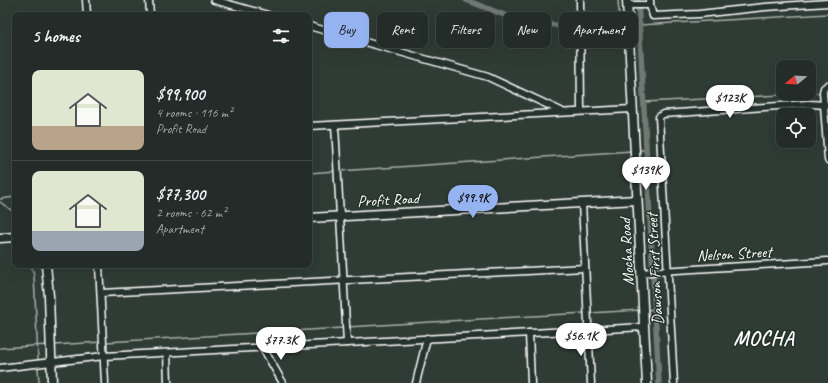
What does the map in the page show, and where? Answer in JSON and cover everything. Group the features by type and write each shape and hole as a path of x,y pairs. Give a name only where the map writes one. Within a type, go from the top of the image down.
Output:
{"street":[{"path":"86,0 87,12"},
{"path":"149,0 150,12"},
{"path":"214,0 257,12"},
{"path":"580,0 582,111"},
{"path":"629,3 642,5 650,2 653,16 699,14 765,7 828,3"},
{"name":"Mocha Road","path":"629,3 632,109 637,200 644,273 644,327 647,383"},
{"path":"312,27 488,76 563,112"},
{"path":"828,86 824,88 823,92 826,105 828,160"},
{"name":"Dawson First Street","path":"674,383 658,119 662,114 808,104 826,105"},
{"path":"312,126 632,109"},
{"path":"335,125 347,343"},
{"name":"Profit Road","path":"312,218 637,200"},
{"path":"582,203 591,383"},
{"path":"0,238 12,237"},
{"name":"Nelson Street","path":"644,273 667,270 828,261"},
{"path":"46,268 49,296 52,383"},
{"path":"99,268 105,383"},
{"path":"100,293 585,268"},
{"path":"0,368 104,356 644,327"},
{"path":"528,333 531,383"},
{"path":"416,383 427,338"},
{"path":"263,348 283,383"},
{"path":"167,353 168,383"}],"waterway":[{"path":"466,0 507,16 559,26"},
{"path":"618,0 619,12"},
{"path":"638,0 659,383"},
{"path":"640,25 828,14"},
{"path":"644,102 821,93"},
{"path":"638,150 646,150"},
{"path":"339,171 632,151"},
{"path":"312,173 335,171"},
{"path":"0,199 12,197"},
{"path":"0,202 12,211"},
{"path":"32,268 34,275 38,359"},
{"path":"647,310 655,309"},
{"path":"589,313 641,310"},
{"path":"347,327 585,313"},
{"path":"106,342 343,328"},
{"path":"54,345 102,342"},
{"path":"0,348 48,345"},
{"path":"38,368 39,383"}],"district":[{"name":"MOCHA","path":"764,338"}]}
